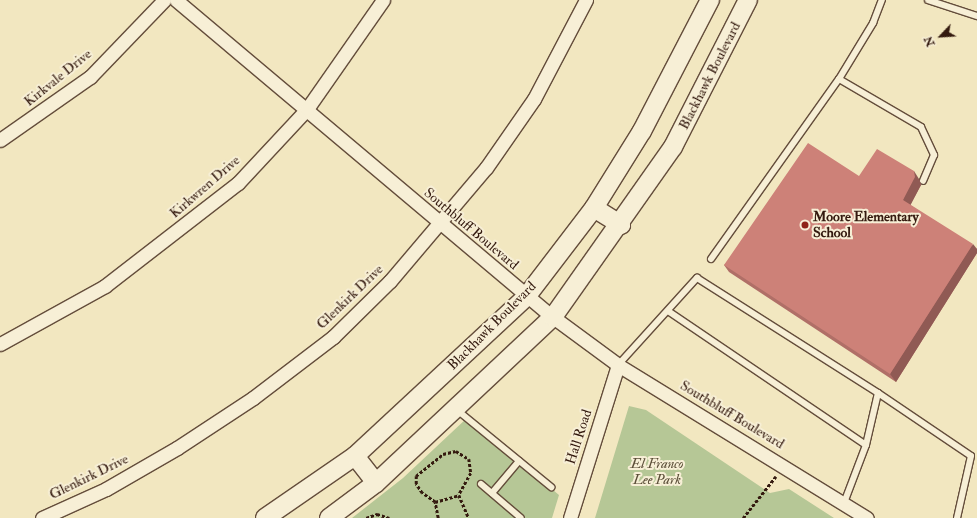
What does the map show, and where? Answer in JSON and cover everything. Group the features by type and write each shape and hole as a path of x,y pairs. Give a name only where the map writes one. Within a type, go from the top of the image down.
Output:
{"main road":[{"name":"Blackhawk Boulevard","path":"265,518 355,456 526,297 594,208 642,131 710,0"},
{"name":"Blackhawk Boulevard","path":"329,518 376,483 457,410 552,317 621,225 673,147 748,0"},
{"path":"594,208 621,225"},
{"path":"355,456 376,483"}],"street":[{"name":"Kirkvale Drive","path":"0,140 90,77 164,0"},
{"name":"Southbluff Boulevard","path":"176,0 307,109 526,297 552,317 618,365 784,465 867,518"},
{"name":"Kirkwren Drive","path":"0,344 105,286 173,237 238,183 307,109 383,0"},
{"name":"Glenkirk Drive","path":"42,518 106,490 253,398 333,337 390,281 440,224 486,168 534,99 586,0"},
{"name":"Hall Road","path":"570,518 618,365"}],"lane":[{"path":"711,259 839,79 873,23 882,0"},
{"path":"928,0 977,16"},
{"path":"839,79 921,128 934,156 923,181"},
{"path":"618,365 697,278 878,393 971,456 957,518"},
{"path":"668,311 866,445"},
{"path":"844,503 866,445 878,393"},
{"path":"457,410 551,487"},
{"path":"492,493 519,461"},
{"path":"481,484 521,518"}],"path":[{"path":"435,502 459,496 471,473 469,459 456,452 443,454 416,476 422,493 435,502 438,518"},
{"path":"743,518 784,465"},
{"path":"459,496 469,518"},
{"path":"366,518 377,514 388,518"}],"green space":[{"name":"El Franco Lee Park","path":"629,406 646,410 770,493 789,489 834,518 595,518"},
{"path":"467,418 559,495 552,518 352,518 403,478"}],"building":[{"path":"808,143 859,176 877,149 914,171 915,177 903,200 973,244 890,374 724,265"}],"place":[{"name":"Moore Elementary School","path":"805,225"}]}
